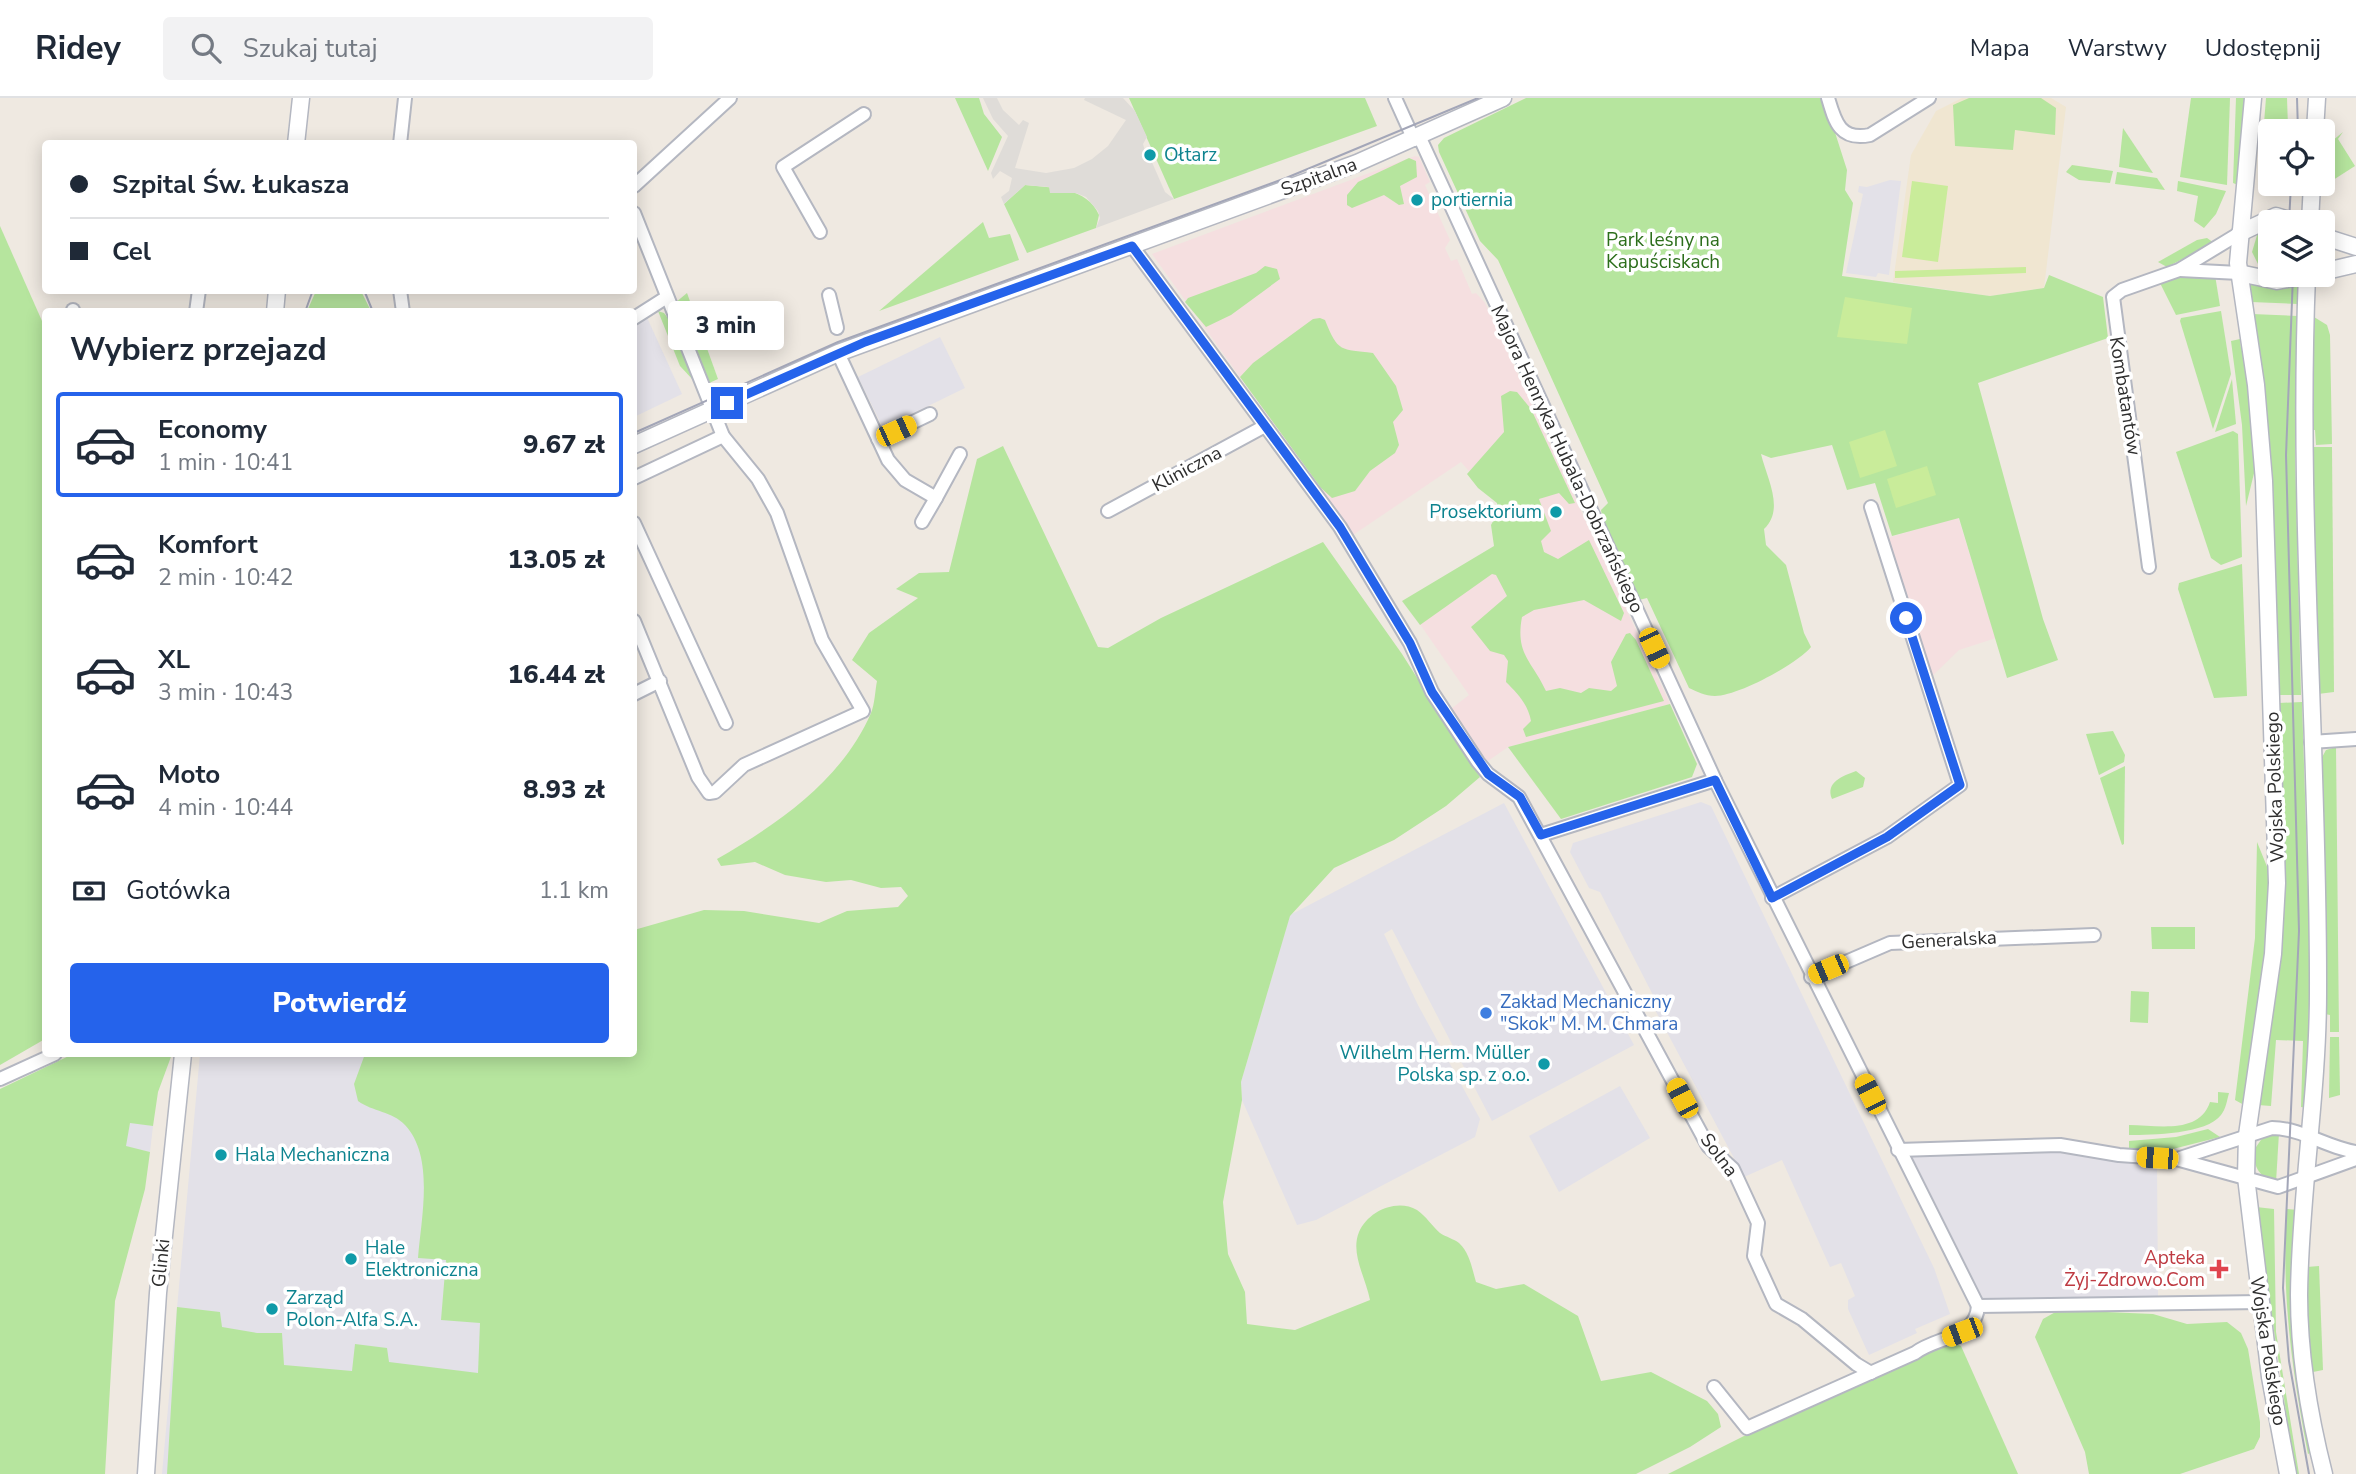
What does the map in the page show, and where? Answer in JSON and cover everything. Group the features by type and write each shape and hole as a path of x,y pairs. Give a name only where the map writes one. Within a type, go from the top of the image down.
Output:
{"street":[{"path":"296,140 301,98"},
{"path":"400,140 405,98"},
{"path":"637,183 730,98"},
{"name":"Majora Henryka Hubala-Dobrzańskiego","path":"1395,98 1417,139 1715,780 1811,977 1978,1306"},
{"name":"Szpitalna","path":"637,444 838,353 1417,139 1503,98"},
{"path":"1828,98 1837,127 1846,135 1860,137 1870,135 1929,98"},
{"name":"Wojska Polskiego","path":"2253,98 2240,233 2239,274 2256,385 2264,481 2277,859 2272,964 2248,1135 2246,1177 2261,1302 2288,1474"},
{"path":"2316,119 2317,98"},
{"path":"820,232 783,167 864,114"},
{"path":"637,221 711,410 723,436 758,479 777,513 822,640 863,711 744,765 715,792 709,793 698,777 637,628"},
{"path":"2240,233 2258,224"},
{"name":"Kombatantów","path":"2149,567 2111,303 2122,290 2179,270 2240,233"},
{"path":"2335,240 2356,247"},
{"name":"Solna","path":"1132,246 1340,527 1410,643 1432,692 1478,762 1488,774 1520,797 1708,1146 1733,1169 1758,1223 1754,1256 1776,1304 1813,1327 1856,1364 1871,1373"},
{"path":"2335,268 2356,264"},
{"name":"Kombatantów","path":"2179,270 2239,274"},
{"path":"2239,274 2258,278"},
{"name":"Wojska Polskiego","path":"2308,287 2303,486 2318,984 2311,1140 2300,1264 2300,1333 2304,1375 2324,1474"},
{"path":"829,295 837,328"},
{"path":"637,316 667,297"},
{"path":"838,353 895,470 905,480 936,498"},
{"path":"878,439 930,415"},
{"name":"Kliniczna","path":"1108,511 1265,426"},
{"path":"637,477 723,436"},
{"path":"922,522 960,454"},
{"path":"1772,898 1887,837 1960,785 1871,507"},
{"path":"637,530 726,723"},
{"path":"637,692 660,681"},
{"path":"2311,741 2356,740"},
{"path":"1541,835 1715,780"},
{"name":"Generalska","path":"1811,977 1900,942 2094,935"},
{"path":"0,1079 48,1057"},
{"name":"Glinki","path":"146,1474 158,1293 183,1057"},
{"path":"2176,1158 2248,1135 2282,1128 2311,1140 2356,1152"},
{"path":"1898,1150 2060,1145 2119,1155 2176,1158 2278,1187 2356,1159"},
{"path":"1714,1387 1747,1428 1925,1346 1968,1330 1975,1319 1978,1306 2261,1302"}],"shaded area":[{"path":"983,98 997,98 1003,110 1019,125 1023,120 1029,123 1015,168 1046,173 1074,168 1092,159 1108,146 1126,120 1084,100 1085,98 1123,98 1135,111 1147,137 1143,144 1147,158 1151,160 1165,192 1174,199 1096,228 1100,218 1098,211 1086,197 1076,193 1050,193 1049,187 1025,185 1004,204 1001,197 1009,191 1012,178 1000,171 993,179 991,173 1008,136 993,119"},
{"path":"1962,98 2051,98 2066,107 2044,288 1990,296 1893,282 1911,155 1936,111"},
{"path":"1415,156 1419,157 1430,182 1425,185 1450,240 1445,248 1451,261 1457,259 1472,294 1476,293 1485,303 1670,704 1508,747 1485,763 1447,712 1469,695 1406,604 1501,547 1509,517 1461,462 1353,535 1152,254"},
{"path":"1890,180 1901,181 1889,275 1878,273 1876,277 1846,273 1863,194 1858,192 1859,186 1867,187"},
{"path":"644,311 682,394 637,416 637,316"},
{"path":"940,337 965,388 883,428 858,377"},
{"path":"1958,517 1996,638 1959,650 1926,682 1881,540"},
{"path":"1701,802 1711,806 1934,1268 1950,1314 1915,1329 1917,1333 1869,1355 1848,1309 1848,1300 1855,1296 1841,1263 1830,1267 1782,1160 1744,1177 1653,1006 1655,999 1600,892 1589,888 1570,852 1573,843"},
{"path":"1504,803 1634,1045 1492,1121 1392,929 1384,934 1418,1005 1480,1119 1475,1137 1316,1220 1297,1225 1242,1100 1241,1082 1290,915"},
{"path":"200,1057 397,1057 574,1474 162,1474"},
{"path":"1620,1086 1650,1138 1559,1192 1529,1136"},
{"path":"130,1122 153,1126 150,1152 125,1147"},
{"path":"2060,1145 2157,1158 2158,1303 1978,1306 1898,1150"}],"green space":[{"path":"955,98 979,98 984,114 1002,137 988,171"},
{"path":"1129,98 1365,98 1377,126 1174,199"},
{"name":"Park leśny na Kapuściskach","path":"1526,98 1824,98 1847,170 1845,190 1853,203 1842,276 1990,296 2044,288 2049,275 2103,297 2108,338 1978,383 2043,619 2058,660 2007,678 1959,518 1892,536 1875,483 1847,490 1832,445 1771,458 1761,454 1774,503 1770,521 1764,529 1766,545 1786,565 1804,633 1811,647 1781,670 1738,691 1711,696 1689,688 1647,598 1639,600 1603,521 1601,510 1608,503 1498,260 1480,241 1439,152 1438,145 1444,138"},
{"path":"1969,98 2041,98 2056,108 2055,135 2015,130 2013,150 1955,146 1953,105"},
{"path":"2191,98 2230,98 2227,185 2180,177"},
{"path":"2236,98 2246,98 2238,185 2233,183"},
{"path":"2266,98 2287,98 2288,119 2264,119"},
{"path":"2123,128 2153,173 2119,167"},
{"path":"2343,132 2338,139 2355,166 2335,179 2335,139"},
{"path":"1409,158 1416,161 1417,177 1400,186 1404,204 1399,205 1384,195 1352,208 1347,205 1347,195 1358,182"},
{"path":"2072,165 2113,171 2110,183 2079,180 2066,172"},
{"path":"2117,172 2157,178 2165,190 2115,184"},
{"path":"1912,181 1948,186 1938,262 1902,257"},
{"path":"2178,181 2226,191 2216,214 2204,228 2194,221 2198,196 2177,191"},
{"path":"1025,185 1058,188 1078,194 1094,206 1099,215 1096,228 1027,253 1004,204"},
{"path":"983,222 989,238 1010,234 1019,260 879,311"},
{"path":"0,226 42,321 42,1041 0,1065"},
{"path":"2258,232 2258,264 2252,252"},
{"path":"2207,238 2214,243 2167,267 2158,262 2197,240"},
{"path":"1265,266 1277,269 1280,279 1231,315 1206,327 1185,302 1188,298 1256,273"},
{"path":"2026,267 2026,273 1895,278 1895,271"},
{"path":"2215,275 2220,306 2176,315 2160,283 2182,276"},
{"path":"2248,282 2258,284 2258,287 2299,287 2298,304 2251,302"},
{"path":"687,293 718,379 707,384 675,303"},
{"path":"315,294 362,294 370,308 308,308"},
{"path":"1845,297 1912,308 1907,344 1837,337"},
{"path":"658,311 664,313 670,321 694,381 680,366"},
{"path":"2221,311 2231,374 2213,429 2180,321 2181,318"},
{"path":"2252,314 2297,316 2295,451 2301,695 2279,695 2271,494"},
{"path":"2314,317 2327,325 2330,335 2332,444 2316,445 2315,430 2311,430"},
{"path":"1313,319 1325,320 1337,344 1347,350 1373,353 1396,386 1403,410 1393,422 1399,445 1395,453 1370,471 1355,491 1332,498 1321,488 1240,377 1253,363"},
{"path":"2240,339 2241,348 2244,347 2257,461 2246,506 2242,425 2231,341"},
{"path":"2232,379 2236,424 2215,432"},
{"path":"1510,391 1517,392 1531,409 1575,503 1569,504 1559,493 1539,499 1551,531 1541,541 1544,552 1558,559 1589,540 1624,613 1621,621 1584,600 1534,610 1522,617 1521,640 1526,657 1546,691 1560,688 1581,693 1589,688 1611,691 1617,686 1611,662 1626,634 1630,633 1636,640 1664,701 1526,737 1523,729 1531,721 1530,715 1525,704 1506,682 1508,661 1504,655 1490,651 1471,627 1507,596 1496,575 1492,574 1420,625 1402,601 1494,546 1491,525 1498,512 1497,503 1478,488 1467,474 1504,432 1501,396"},
{"path":"1885,430 1897,466 1860,478 1849,442"},
{"path":"2233,431 2238,434 2242,557 2221,565 2211,558 2176,452"},
{"path":"1003,446 1098,647 1108,648 1161,618 1323,542 1402,654 1480,777 1446,806 1394,840 1334,868 1290,916 1241,1082 1242,1100 1223,1202 1228,1254 1245,1292 1247,1324 1295,1330 1370,1300 1357,1257 1359,1232 1376,1213 1401,1205 1420,1212 1440,1233 1463,1247 1476,1282 1496,1289 1524,1284 1578,1316 1601,1381 1651,1372 1707,1401 1718,1414 1721,1427 1690,1447 1636,1474 167,1474 177,1307 220,1312 222,1327 257,1333 282,1333 284,1365 352,1371 355,1344 387,1348 389,1362 478,1373 480,1323 441,1320 446,1260 418,1258 424,1189 420,1154 414,1138 400,1120 358,1101 354,1084 364,1057 637,1057 637,929 704,910 744,911 819,923 847,911 898,907 908,896 901,887 881,888 851,880 826,882 785,875 755,862 721,866 717,859 763,831 806,798 826,779 859,737 871,713 877,681 852,660 869,633 918,598 896,589 919,573 949,572 977,459"},
{"path":"2313,447 2332,447 2334,692 2318,694"},
{"path":"1927,466 1936,495 1896,508 1887,479"},
{"path":"2242,564 2247,696 2214,698 2178,589 2179,583"},
{"path":"2302,702 2310,952 2307,1108 2301,1107 2303,1041 2276,1040 2271,1106 2258,1105 2283,919 2279,703"},
{"path":"1670,704 1697,764 1692,777 1561,819 1508,747"},
{"path":"2113,731 2125,755 2124,762 2099,775 2086,734"},
{"path":"2336,747 2339,1032 2330,1032 2330,1015 2325,1014 2320,761 2326,750"},
{"path":"2125,766 2124,844 2122,845 2100,778"},
{"path":"1856,771 1865,778 1863,787 1832,799 1830,793 1833,784"},
{"path":"2257,842 2270,874 2265,963 2244,1105 2235,1100 2255,938"},
{"path":"2151,927 2195,927 2195,949 2152,949"},
{"path":"2131,991 2149,992 2148,1023 2130,1022"},
{"path":"2330,1037 2339,1037 2340,1095 2329,1098"},
{"path":"67,1057 171,1057 158,1092 153,1126 130,1123 126,1146 150,1152 145,1189 115,1301 105,1474 0,1474 0,1089"},
{"path":"2218,1092 2229,1093 2223,1113 2204,1126 2178,1132 2129,1135 2129,1125 2176,1126 2197,1120 2210,1102 2218,1103"},
{"path":"2208,1129 2220,1137 2165,1151 2129,1151 2129,1141 2176,1137"},
{"path":"2279,1133 2276,1182 2258,1170 2254,1150 2263,1137"},
{"path":"2256,1207 2274,1209 2276,1332 2299,1474 2295,1474"},
{"path":"2287,1209 2298,1210 2299,1390 2310,1453 2308,1454 2289,1332"},
{"path":"2319,1266 2323,1370 2313,1372 2307,1328 2307,1267"},
{"path":"2059,1310 2153,1314 2187,1324 2227,1322 2241,1333 2248,1349 2260,1422 2260,1437 2254,1449 2180,1474 2089,1474 2085,1452 2035,1337 2043,1319"},
{"path":"1950,1342 1961,1346 2018,1474 1668,1474 1764,1426"}],"tram line":[{"path":"637,432 838,342 1286,178 1478,98"},
{"path":"2297,98 2298,119"},
{"path":"2290,196 2290,210"},
{"path":"2293,287 2286,455 2299,931 2283,1288 2289,1361 2309,1474"},
{"path":"306,308 312,294"},
{"path":"366,294 371,308"}],"place":[{"name":"Ołtarz","path":"1150,155"},
{"name":"portiernia","path":"1417,200"},
{"name":"Prosektorium","path":"1556,512"},
{"name":"Zakład Mechaniczny \"Skok\" M. M. Chmara","path":"1486,1013"},
{"name":"Wilhelm Herm. Müller Polska sp. z o.o.","path":"1544,1064"},
{"name":"Hala Mechaniczna","path":"221,1155"},
{"name":"Hale Elektroniczna","path":"351,1259"},
{"name":"Apteka Żyj-Zdrowo.Com","path":"2219,1269"},
{"name":"Zarząd Polon-Alfa S.A.","path":"272,1309"}],"route":[{"path":"727,403 865,342 1132,246 1340,527 1410,643 1432,692 1488,774 1505,783 1520,797 1541,835 1715,780 1772,898 1887,837 1960,785 1906,618"}]}
